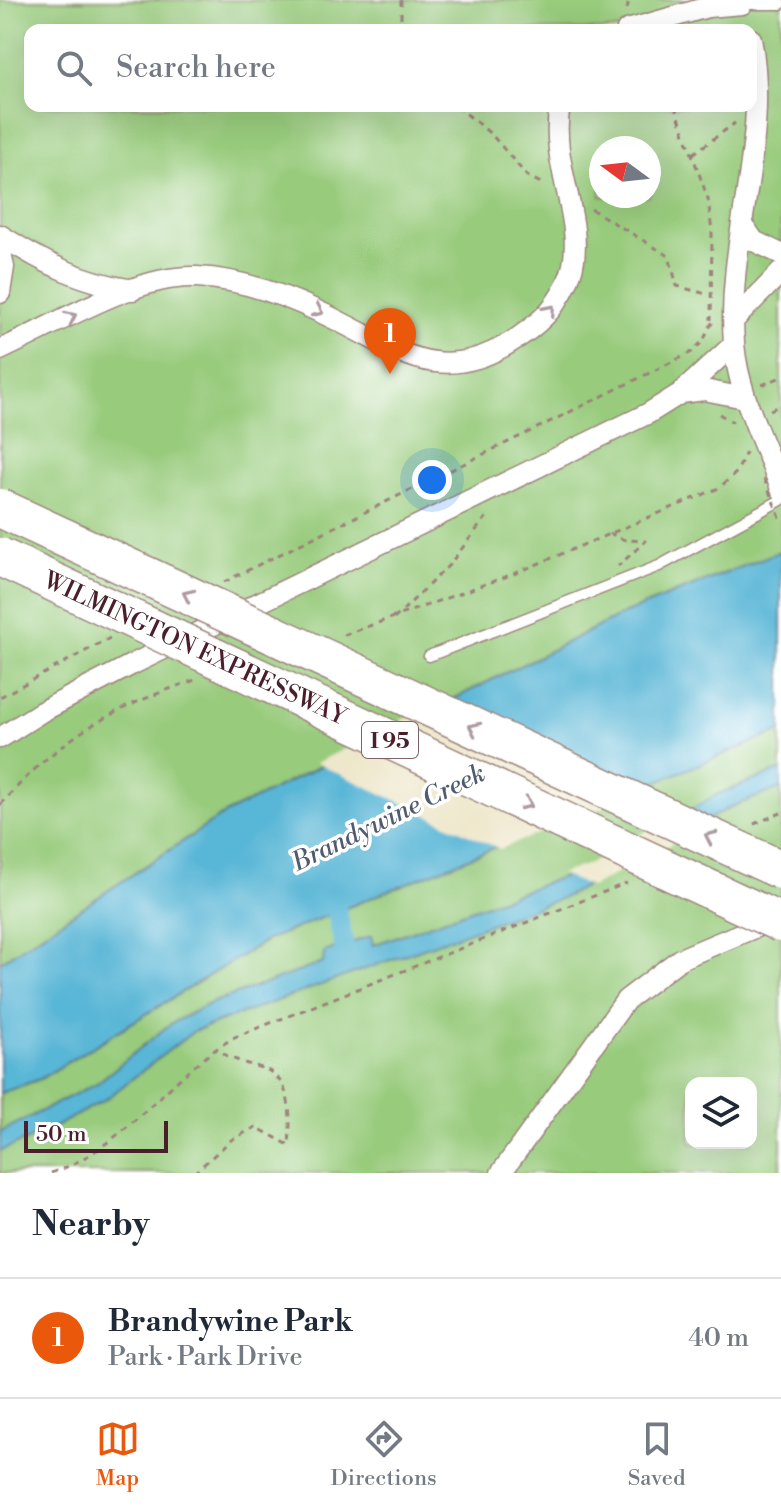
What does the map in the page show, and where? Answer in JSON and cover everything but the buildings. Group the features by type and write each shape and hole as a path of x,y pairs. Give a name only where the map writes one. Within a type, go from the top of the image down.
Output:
{"highway":[{"name":"WILMINGTON EXPRESSWAY","path":"0,508 781,870"},
{"name":"WILMINGTON EXPRESSWAY","path":"0,557 781,920"}],"street":[{"path":"648,24 708,7 741,2 747,24"},
{"path":"757,88 757,125 743,225 734,344 751,392 770,477"},
{"path":"0,350 133,290 174,278 221,280 296,301 414,360 453,362 517,339 557,304 572,268 574,249 557,148 560,112"},
{"path":"743,225 754,241 781,254"},
{"path":"0,235 36,258 82,280 133,290"},
{"path":"0,247 4,267 0,293"},
{"path":"734,320 781,272"},
{"path":"0,738 41,712 131,665 398,538 649,413 681,393 734,344"},
{"path":"681,393 751,392"},
{"path":"501,1173 614,1016 643,985 697,950 781,920"}],"lane":[{"path":"741,2 781,4"},
{"path":"429,656 659,566 781,500"}],"path":[{"path":"401,0 401,24"},
{"path":"464,112 492,135 527,176 566,195 669,256 677,286 710,295"},
{"path":"211,588 401,491 507,444 692,352 703,341 711,322 712,232 708,199 677,112"},
{"path":"693,154 738,120"},
{"path":"711,322 734,320"},
{"path":"751,392 781,377"},
{"path":"713,410 737,425"},
{"path":"336,637 393,620 719,488 737,472 749,445 754,456"},
{"path":"770,477 781,520"},
{"path":"393,620 449,565 493,509"},
{"path":"609,533 625,540 646,541 617,566 618,582"},
{"path":"0,697 111,638"},
{"path":"0,805 90,723 206,677"},
{"path":"741,830 781,813"},
{"path":"51,1173 97,1151 215,1048 235,1037 640,877"},
{"path":"194,1173 231,1140 256,1127 289,1145 291,1113 282,1084 275,1075 237,1063 215,1048"}],"green space":[{"path":"0,0 781,0 781,551 623,614 221,816 0,962"},
{"path":"781,731 781,1173 0,1173 0,1093 40,1079 267,940"}],"water":[{"name":"Brandywine Creek","path":"781,551 781,731 267,940 40,1079 0,1093 0,962 221,816 623,614"},
{"path":"781,770 781,788 731,807 567,896 194,1031 106,1099 44,1133 0,1151 0,1132 97,1083 170,1024 211,1003 323,963 324,952 371,936 373,945 590,867 718,794"}],"pier":[{"path":"430,706 626,798 500,849 316,763"},
{"path":"670,817 699,829 591,887 560,874 589,864"}],"waterway":[{"path":"332,887 347,961"}],"place":[{"name":"Brandywine Park","path":"390,374"}]}
